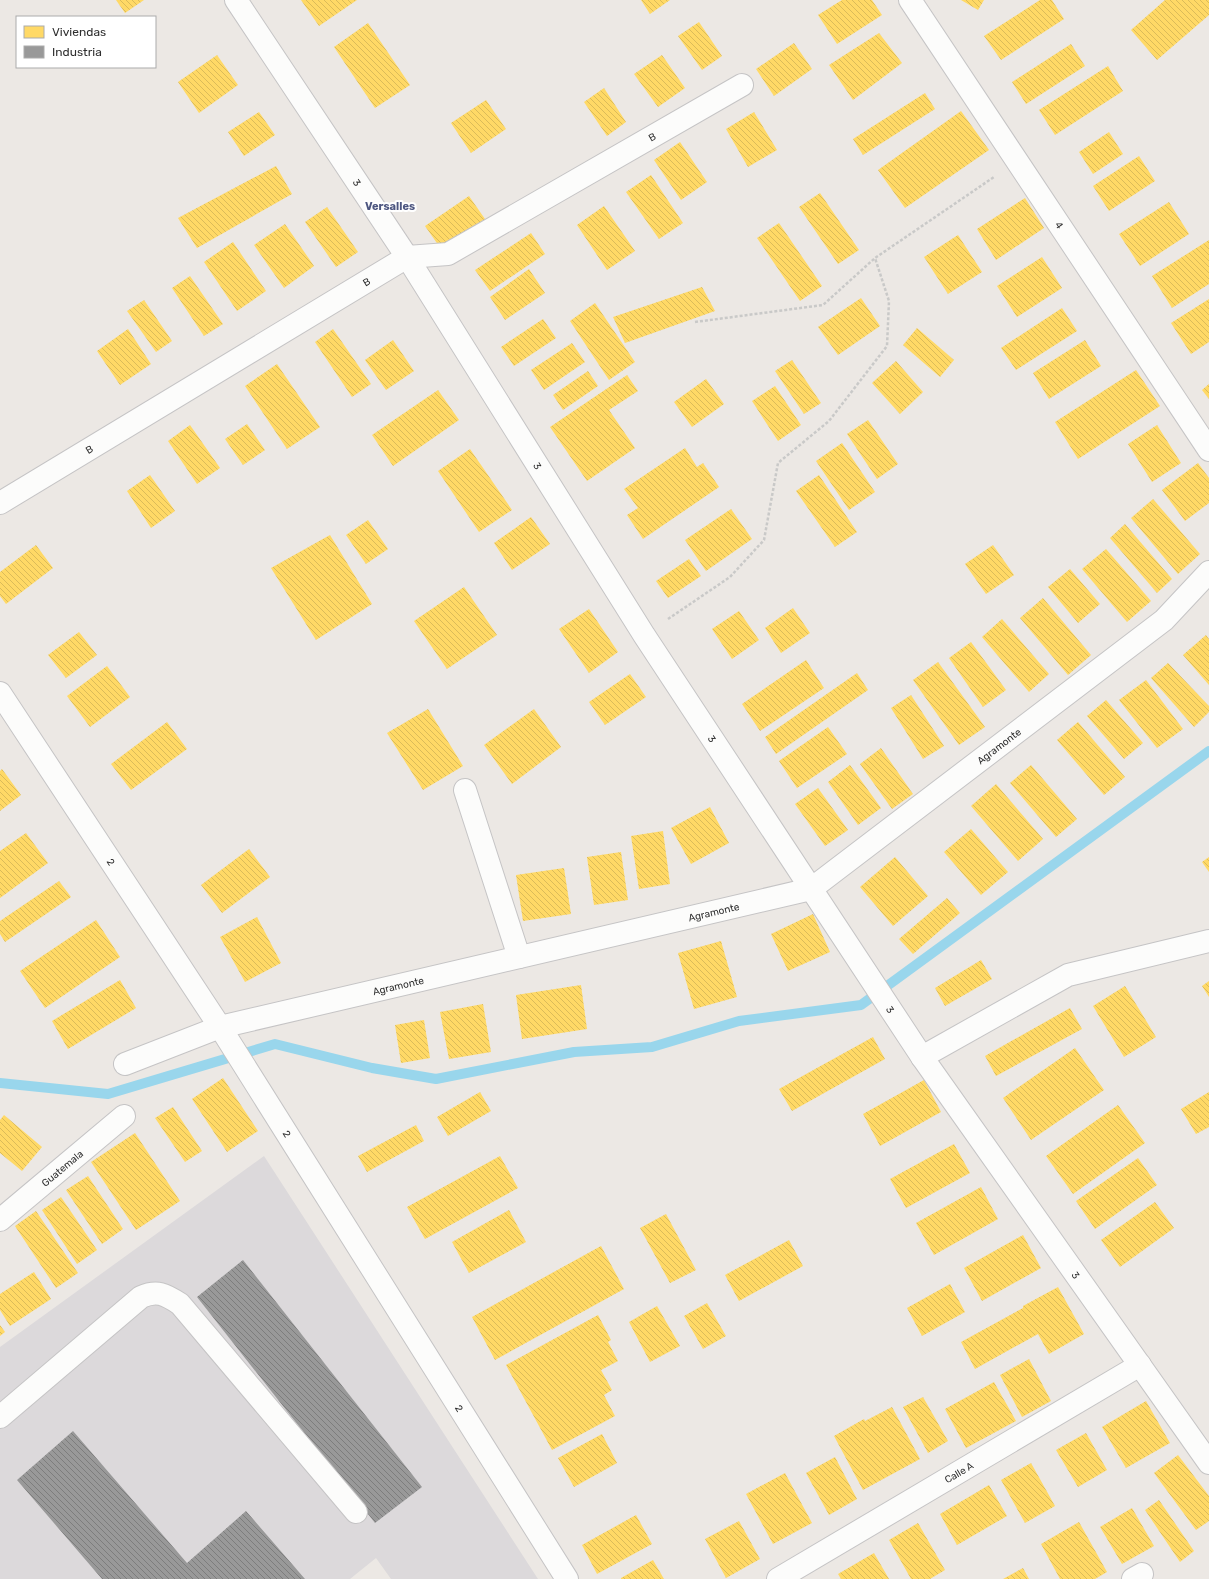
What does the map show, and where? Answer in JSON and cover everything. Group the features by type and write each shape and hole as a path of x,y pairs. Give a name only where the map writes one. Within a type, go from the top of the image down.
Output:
{"street":[{"name":"3","path":"236,0 407,257 644,635 811,890 922,1057 1209,1464"},
{"name":"4","path":"910,0 1209,450"},
{"name":"B","path":"0,503 407,257 448,254 742,85"},
{"name":"Agramonte","path":"125,1064 220,1027 811,890 1164,620 1209,572"},
{"name":"2","path":"0,693 220,1027 567,1579"},
{"path":"465,790 519,957"},
{"path":"922,1057 1068,976 1209,941"},
{"name":"Guatemala","path":"0,1220 124,1116"},
{"path":"0,1417 141,1298 151,1293 161,1294 180,1304 356,1512"},
{"name":"Calle A","path":"778,1579 1140,1365"}],"path":[{"path":"695,322 823,305 875,258 1016,161"},
{"path":"644,635 730,577 764,540 778,463 829,421 887,346 888,301 875,258"}],"shaded area":[{"path":"264,1156 538,1579 391,1579 376,1558 350,1579 0,1579 0,1347"}],"building: Viviendas":[{"path":"116,0 144,0 125,13"},
{"path":"301,0 357,0 319,26"},
{"path":"641,0 670,0 650,14"},
{"path":"842,0 872,0 882,15 837,44 818,15"},
{"path":"961,0 984,0 978,10"},
{"path":"1040,0 1052,0 1064,19 1001,60 984,36"},
{"path":"1165,0 1209,0 1209,15 1157,60 1131,30"},
{"path":"699,22 722,56 702,70 678,36"},
{"path":"368,23 410,85 375,108 334,47"},
{"path":"879,33 902,63 853,100 829,65"},
{"path":"794,43 812,69 774,96 756,69"},
{"path":"1071,44 1085,66 1026,104 1012,82"},
{"path":"217,55 238,85 199,113 178,82"},
{"path":"662,55 685,88 658,107 634,74"},
{"path":"1108,66 1123,91 1055,135 1039,110"},
{"path":"604,88 626,122 607,136 584,102"},
{"path":"925,93 935,109 863,155 853,139"},
{"path":"486,100 506,129 471,153 451,123"},
{"path":"961,111 989,150 905,208 878,170"},
{"path":"259,112 275,135 244,156 228,132"},
{"path":"754,112 777,150 748,167 726,129"},
{"path":"1109,132 1123,154 1093,174 1079,152"},
{"path":"680,142 707,182 681,200 654,160"},
{"path":"1139,156 1155,181 1109,211 1093,186"},
{"path":"276,166 292,194 197,248 178,218"},
{"path":"651,175 683,223 659,239 626,192"},
{"path":"820,193 859,250 838,264 799,207"},
{"path":"469,196 485,219 441,249 425,226"},
{"path":"1025,198 1044,228 996,260 977,229"},
{"path":"1169,202 1189,234 1140,266 1119,234"},
{"path":"604,206 635,251 607,270 577,225"},
{"path":"327,207 358,252 336,267 305,222"},
{"path":"779,223 822,286 800,301 757,238"},
{"path":"285,224 314,266 284,288 254,245"},
{"path":"531,233 545,254 490,291 475,270"},
{"path":"958,235 982,272 948,294 924,257"},
{"path":"1209,240 1209,284 1172,308 1152,276"},
{"path":"233,242 266,291 237,311 204,262"},
{"path":"1042,257 1062,288 1017,317 997,286"},
{"path":"529,269 545,293 505,320 490,297"},
{"path":"190,276 223,324 204,336 172,288"},
{"path":"702,287 715,311 625,343 613,317"},
{"path":"861,298 880,326 838,355 818,327"},
{"path":"1209,299 1209,342 1191,354 1171,323"},
{"path":"144,300 172,341 156,352 127,311"},
{"path":"595,303 635,362 609,380 570,321"},
{"path":"1062,308 1077,331 1016,370 1001,348"},
{"path":"543,319 556,338 514,366 501,347"},
{"path":"917,328 954,360 940,377 903,345"},
{"path":"128,329 151,364 120,385 97,351"},
{"path":"333,329 371,384 352,397 315,342"},
{"path":"393,340 414,371 386,390 365,360"},
{"path":"1085,340 1101,366 1049,399 1033,373"},
{"path":"572,343 585,362 544,390 531,370"},
{"path":"792,360 821,403 804,414 775,371"},
{"path":"896,361 923,392 900,414 872,383"},
{"path":"277,364 320,427 287,449 245,386"},
{"path":"1136,370 1160,406 1078,459 1055,422"},
{"path":"588,371 598,386 563,410 553,395"},
{"path":"627,375 638,391 609,410 635,448 587,481 550,427"},
{"path":"706,379 724,404 692,427 674,402"},
{"path":"1209,384 1209,399 1202,390"},
{"path":"775,386 801,425 778,441 752,401"},
{"path":"438,390 459,420 393,466 372,435"},
{"path":"868,420 898,464 877,479 847,434"},
{"path":"247,424 265,450 243,465 225,439"},
{"path":"190,425 220,468 197,484 168,441"},
{"path":"1157,425 1181,463 1152,482 1128,444"},
{"path":"842,443 875,492 849,510 816,461"},
{"path":"685,448 697,467 703,463 719,487 643,539 627,515 638,508 624,489"},
{"path":"470,449 512,510 479,532 438,471"},
{"path":"1198,463 1209,478 1209,503 1185,521 1162,490"},
{"path":"150,475 175,511 151,528 127,491"},
{"path":"819,475 857,532 835,547 796,491"},
{"path":"1153,499 1200,554 1178,574 1131,518"},
{"path":"731,509 752,539 706,571 685,540"},
{"path":"531,517 550,544 512,570 494,543"},
{"path":"368,520 388,549 366,564 346,535"},
{"path":"1125,524 1172,579 1157,593 1110,538"},
{"path":"330,535 372,604 316,640 271,568"},
{"path":"36,545 53,568 6,604 0,596 0,572"},
{"path":"993,545 1014,575 986,594 965,564"},
{"path":"1106,549 1151,601 1127,622 1082,569"},
{"path":"689,559 701,576 668,598 656,581"},
{"path":"1070,569 1100,604 1078,623 1048,587"},
{"path":"464,587 497,635 447,669 414,621"},
{"path":"1043,598 1091,655 1068,675 1020,618"},
{"path":"793,608 810,633 781,653 765,628"},
{"path":"589,609 618,652 589,673 559,629"},
{"path":"739,611 759,640 732,659 712,629"},
{"path":"1002,619 1049,674 1029,692 982,637"},
{"path":"79,632 97,655 66,678 48,655"},
{"path":"1206,635 1209,639 1209,685 1183,655"},
{"path":"971,642 1006,690 983,707 949,658"},
{"path":"806,660 824,688 760,731 742,704"},
{"path":"938,662 985,727 959,745 913,680"},
{"path":"1168,663 1209,706 1209,712 1194,727 1151,678"},
{"path":"107,666 130,697 90,727 67,696"},
{"path":"857,673 868,690 776,754 765,737"},
{"path":"630,674 646,697 605,725 589,702"},
{"path":"1146,680 1183,729 1157,748 1119,700"},
{"path":"911,695 944,746 923,759 891,708"},
{"path":"1106,700 1143,743 1124,759 1087,716"},
{"path":"428,709 463,766 423,790 387,733"},
{"path":"534,709 561,747 512,784 484,745"},
{"path":"167,722 187,749 131,790 111,764"},
{"path":"1078,722 1125,777 1104,795 1057,740"},
{"path":"828,727 847,754 797,788 779,761"},
{"path":"881,748 913,794 892,809 860,764"},
{"path":"850,765 881,808 858,825 828,782"},
{"path":"1031,765 1077,819 1056,837 1010,783"},
{"path":"2,769 21,795 0,811 0,771"},
{"path":"996,784 1043,839 1018,861 971,806"},
{"path":"818,788 848,830 825,846 795,804"},
{"path":"710,807 729,843 691,864 671,828"},
{"path":"971,829 1008,872 981,895 944,852"},
{"path":"663,831 670,884 639,889 631,836"},
{"path":"26,833 48,863 0,898 0,851"},
{"path":"249,849 270,877 222,913 201,885"},
{"path":"621,852 628,900 594,905 587,857"},
{"path":"895,857 928,896 893,926 860,887"},
{"path":"1209,857 1209,872 1202,862"},
{"path":"564,868 571,914 523,921 516,875"},
{"path":"59,881 71,897 5,942 0,934 0,921"},
{"path":"947,898 960,913 913,954 899,939"},
{"path":"813,914 830,952 788,971 771,934"},
{"path":"257,917 281,963 245,982 220,937"},
{"path":"96,920 120,957 45,1008 20,971"},
{"path":"721,941 737,997 694,1009 678,953"},
{"path":"981,960 992,979 945,1006 935,988"},
{"path":"120,980 136,1008 68,1049 52,1021"},
{"path":"1209,981 1209,997 1202,986"},
{"path":"581,985 587,1029 522,1039 516,995"},
{"path":"1125,986 1156,1037 1124,1057 1093,1006"},
{"path":"483,1004 491,1052 449,1059 440,1012"},
{"path":"1070,1008 1082,1029 996,1076 985,1056"},
{"path":"424,1020 430,1058 401,1063 395,1025"},
{"path":"873,1037 885,1059 792,1111 779,1089"},
{"path":"1075,1048 1104,1090 1031,1140 1003,1098"},
{"path":"223,1078 258,1131 227,1152 192,1099"},
{"path":"924,1080 941,1112 880,1146 863,1114"},
{"path":"480,1092 491,1111 448,1136 437,1117"},
{"path":"1209,1092 1209,1127 1196,1134 1181,1109"},
{"path":"1118,1105 1145,1143 1073,1194 1046,1156"},
{"path":"173,1107 202,1151 185,1162 155,1118"},
{"path":"4,1115 42,1147 22,1171 0,1153 0,1120"},
{"path":"416,1125 424,1141 367,1172 358,1156"},
{"path":"135,1133 180,1201 136,1230 91,1162"},
{"path":"954,1144 970,1173 906,1208 890,1179"},
{"path":"500,1156 518,1188 425,1239 407,1207"},
{"path":"1138,1158 1157,1185 1095,1229 1076,1201"},
{"path":"88,1176 123,1229 102,1244 66,1190"},
{"path":"981,1187 998,1219 934,1255 916,1223"},
{"path":"61,1197 97,1250 77,1264 42,1210"},
{"path":"1155,1202 1174,1228 1120,1267 1101,1240"},
{"path":"509,1210 526,1242 469,1273 452,1242"},
{"path":"36,1211 78,1273 56,1288 15,1226"},
{"path":"666,1214 696,1270 670,1283 640,1228"},
{"path":"1023,1235 1041,1268 982,1301 964,1268"},
{"path":"789,1240 803,1266 739,1301 725,1275"},
{"path":"601,1246 624,1289 495,1360 472,1317"},
{"path":"34,1272 51,1299 10,1326 0,1310 0,1294"},
{"path":"950,1284 965,1312 922,1336 907,1308"},
{"path":"1058,1287 1084,1334 1049,1354 1038,1334 975,1369 961,1342"},
{"path":"707,1303 726,1336 703,1349 684,1316"},
{"path":"657,1306 680,1346 650,1362 629,1322"},
{"path":"598,1315 611,1340 608,1342 618,1361 601,1370 612,1390 604,1395 615,1416 552,1450 506,1365"},
{"path":"0,1325 5,1332 0,1336"},
{"path":"1029,1359 1051,1401 1022,1417 1000,1375"},
{"path":"994,1382 1016,1421 966,1448 945,1409"},
{"path":"923,1397 948,1441 928,1453 903,1407"},
{"path":"1146,1401 1170,1443 1126,1468 1102,1427"},
{"path":"892,1407 920,1459 863,1490 834,1436 864,1419 865,1421"},
{"path":"1086,1433 1107,1470 1078,1487 1056,1450"},
{"path":"602,1434 617,1463 574,1487 558,1458"},
{"path":"1178,1455 1209,1496 1209,1521 1196,1530 1154,1473"},
{"path":"835,1457 857,1499 829,1515 806,1473"},
{"path":"1031,1463 1055,1506 1025,1523 1001,1480"},
{"path":"785,1473 812,1523 773,1544 746,1494"},
{"path":"989,1485 1007,1516 957,1545 940,1514"},
{"path":"1159,1500 1194,1551 1180,1562 1145,1510"},
{"path":"1132,1508 1154,1546 1122,1564 1100,1527"},
{"path":"636,1515 652,1544 597,1574 582,1545"},
{"path":"739,1521 760,1559 726,1578 705,1539"},
{"path":"1079,1522 1107,1572 1095,1579 1060,1579 1041,1544"},
{"path":"918,1523 945,1570 930,1579 911,1579 889,1540"},
{"path":"874,1553 889,1579 841,1579 838,1574"},
{"path":"653,1560 664,1579 621,1579 621,1578"},
{"path":"1023,1568 1029,1579 1003,1579"}],"building: Industria":[{"path":"243,1260 422,1487 375,1523 197,1297"},
{"path":"73,1431 187,1563 246,1511 305,1579 102,1579 17,1480"}],"waterway":[{"path":"0,1083 108,1094 275,1044 372,1068 436,1079 574,1052 652,1047 739,1021 861,1005 1209,751"}],"district":[{"name":"Versalles","path":"390,206"}]}
